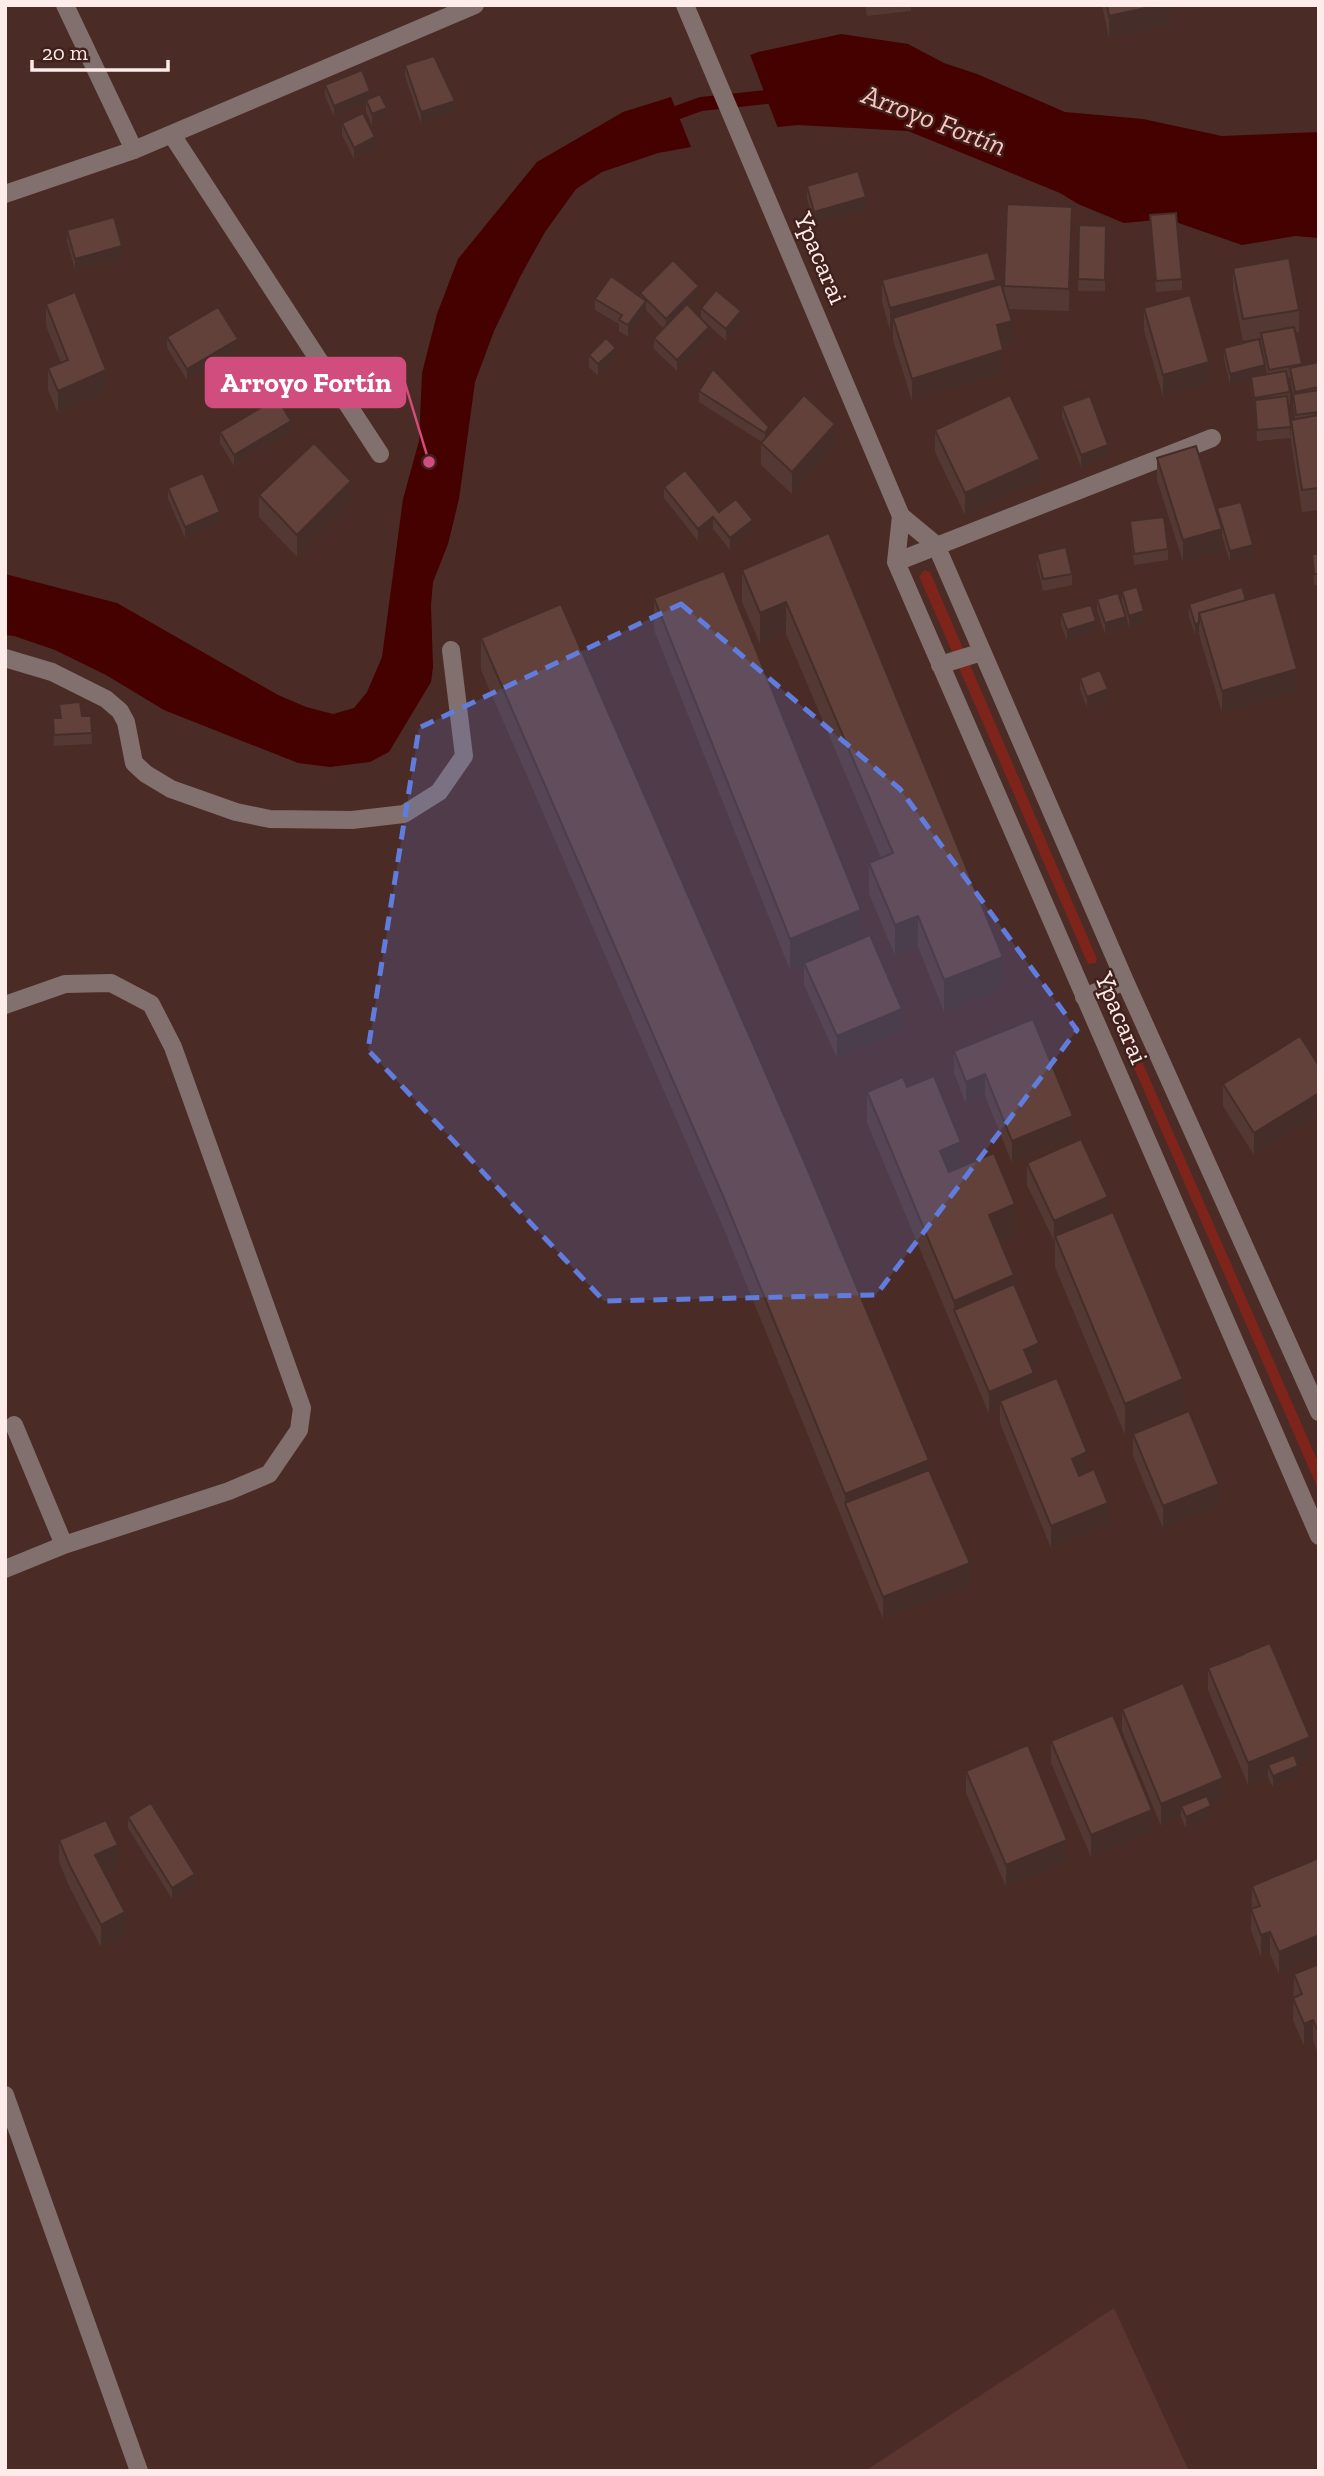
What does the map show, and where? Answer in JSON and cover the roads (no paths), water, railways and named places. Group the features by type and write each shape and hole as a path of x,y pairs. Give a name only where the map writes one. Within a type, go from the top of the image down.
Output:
{"street":[{"path":"65,5 134,150"},
{"path":"5,194 172,135 475,5"},
{"name":"Ypacarai","path":"689,13 901,516 936,545 1125,981 1314,1383 1319,1412"},
{"path":"172,135 380,454"},
{"path":"896,562 1212,438"},
{"name":"Ypacarai","path":"901,516 896,562 1319,1536"},
{"path":"5,658 52,672 106,699 120,711 126,722 134,763 146,774 171,789 236,812 270,819 352,820 404,814 439,792 464,757 451,650"},
{"path":"940,665 982,652"},
{"path":"1084,997 1125,981"},
{"path":"5,1005 65,984 111,983 151,1004 173,1047 302,1408 299,1430 269,1474 229,1491 64,1545 5,1569"},
{"path":"14,1425 64,1545"},
{"path":"5,2095 139,2471"}],"water":[{"path":"841,34 908,44 944,63 977,74 1065,112 1143,119 1222,136 1319,132 1319,238 1295,236 1242,245 1167,219 1124,223 1078,204 1060,193 908,131 798,125 768,128 741,59 758,52"},
{"path":"671,97 691,147 658,153 602,172 576,189 545,232 494,331 475,382 459,499 448,544 433,582 431,682 389,752 370,762 330,767 298,763 164,710 106,675 55,650 5,635 5,574 117,603 278,695 306,707 333,714 354,708 367,692 382,657 403,499 419,441 422,373 437,314 458,259 537,162 623,112"}],"waterway":[{"name":"Arroyo Fortín","path":"662,118 701,104 775,96"}],"place":[{"name":"Arroyo Fortín","path":"429,462"}]}
